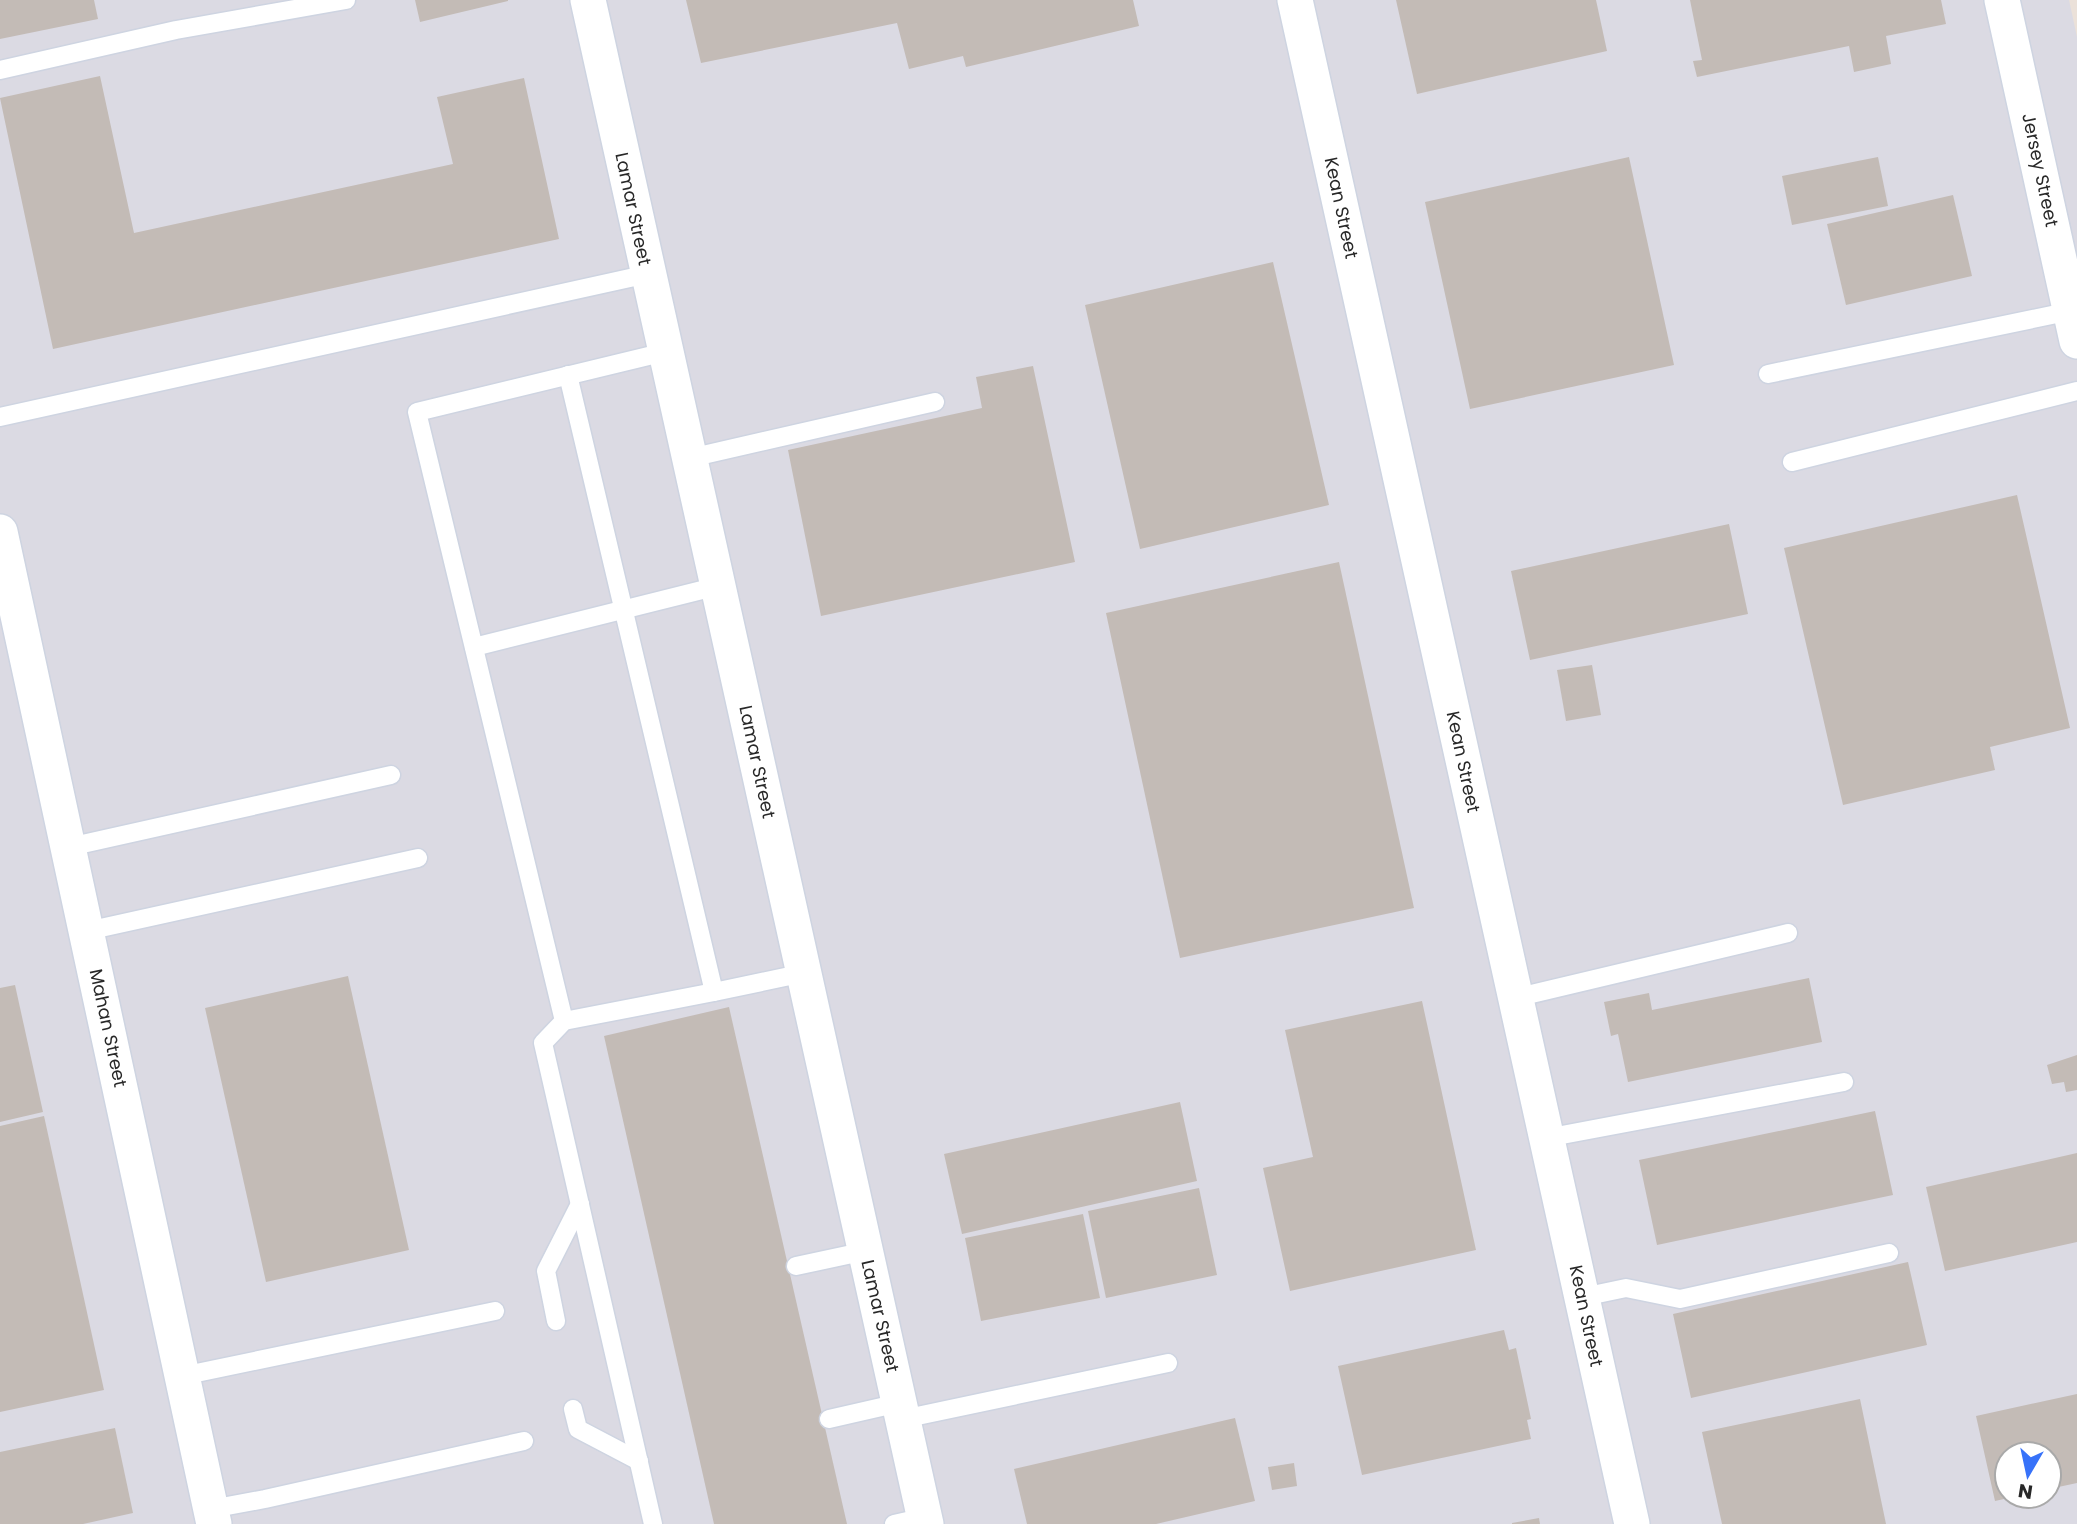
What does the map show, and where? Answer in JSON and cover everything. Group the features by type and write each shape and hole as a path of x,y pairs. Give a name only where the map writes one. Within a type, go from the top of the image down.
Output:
{"street":[{"name":"Lamar Street","path":"588,0 901,1411 915,1522"},
{"name":"Kean Street","path":"1295,0 1632,1524"},
{"name":"Jersey Street","path":"2002,0 2074,326"},
{"name":"Mahan Street","path":"0,532 212,1516"}],"lane":[{"path":"0,70 176,30 346,0"},
{"path":"0,418 648,274"},
{"path":"1768,374 2074,326"},
{"path":"564,1021 417,412 665,352"},
{"path":"568,375 714,992"},
{"path":"1792,462 2077,391"},
{"path":"690,458 935,402"},
{"path":"474,647 718,586"},
{"path":"69,847 391,775"},
{"path":"87,930 418,858"},
{"path":"1515,998 1788,933"},
{"path":"653,1524 543,1043 564,1021 804,973"},
{"path":"1546,1139 1844,1082"},
{"path":"556,1321 546,1271 580,1204"},
{"path":"796,1266 866,1251"},
{"path":"1583,1297 1626,1288 1680,1299 1889,1252"},
{"path":"182,1376 495,1311"},
{"path":"829,1419 901,1411 1168,1363"},
{"path":"573,1409 579,1429 639,1461"},
{"path":"212,1516 265,1500 524,1441"}],"shaded area":[{"path":"0,0 2069,0 2077,37 2077,1524 0,1524"}],"building":[{"path":"0,0 94,0 98,19 0,39"},
{"path":"415,0 508,0 508,1 420,22"},
{"path":"686,0 1133,0 1139,26 966,67 963,56 909,69 897,23 701,63"},
{"path":"1396,0 1596,0 1607,51 1417,94"},
{"path":"1690,0 1941,0 1946,24 1886,36 1891,64 1854,72 1849,46 1697,77 1693,61 1702,60"},
{"path":"100,76 134,233 453,164 437,97 524,78 559,239 53,349 0,98"},
{"path":"1629,157 1674,365 1470,409 1425,202"},
{"path":"1878,157 1888,206 1792,225 1782,176"},
{"path":"1953,195 1972,276 1846,305 1827,224"},
{"path":"1273,262 1329,505 1140,549 1085,305"},
{"path":"1033,366 1075,562 821,616 788,450 982,408 976,377"},
{"path":"2017,495 2070,728 1990,747 1995,770 1843,805 1784,548"},
{"path":"1729,524 1748,614 1530,660 1511,571"},
{"path":"1339,562 1414,908 1180,958 1106,613"},
{"path":"1592,665 1601,715 1566,721 1557,670"},
{"path":"348,976 409,1250 266,1282 205,1008"},
{"path":"1809,978 1822,1042 1628,1082 1618,1034 1611,1036 1604,1002 1649,993 1652,1010"},
{"path":"15,985 43,1112 0,1122 0,988"},
{"path":"1422,1001 1476,1250 1290,1291 1263,1168 1313,1157 1285,1030"},
{"path":"729,1007 847,1524 714,1524 604,1036"},
{"path":"2077,1055 2077,1090 2066,1092 2064,1082 2052,1084 2047,1065"},
{"path":"1180,1102 1197,1181 962,1234 944,1154"},
{"path":"1875,1111 1893,1195 1657,1245 1639,1160"},
{"path":"44,1116 104,1390 0,1412 0,1126"},
{"path":"2077,1153 2077,1242 1945,1271 1926,1187"},
{"path":"1199,1188 1217,1275 1106,1298 1088,1211"},
{"path":"1083,1214 1100,1298 981,1321 965,1238"},
{"path":"1908,1262 1927,1345 1691,1398 1673,1314"},
{"path":"1504,1330 1509,1350 1516,1348 1531,1419 1527,1420 1531,1439 1362,1475 1338,1366"},
{"path":"2077,1394 2077,1483 2063,1486 2063,1440 1993,1440 1993,1492 1976,1416"},
{"path":"1860,1399 1886,1524 1722,1524 1702,1432"},
{"path":"1235,1418 1255,1501 1156,1524 1027,1524 1014,1469"},
{"path":"115,1428 133,1513 83,1524 0,1524 0,1452"},
{"path":"1294,1463 1297,1486 1272,1490 1268,1467"},
{"path":"1539,1518 1540,1524 1512,1524 1512,1523"}]}
